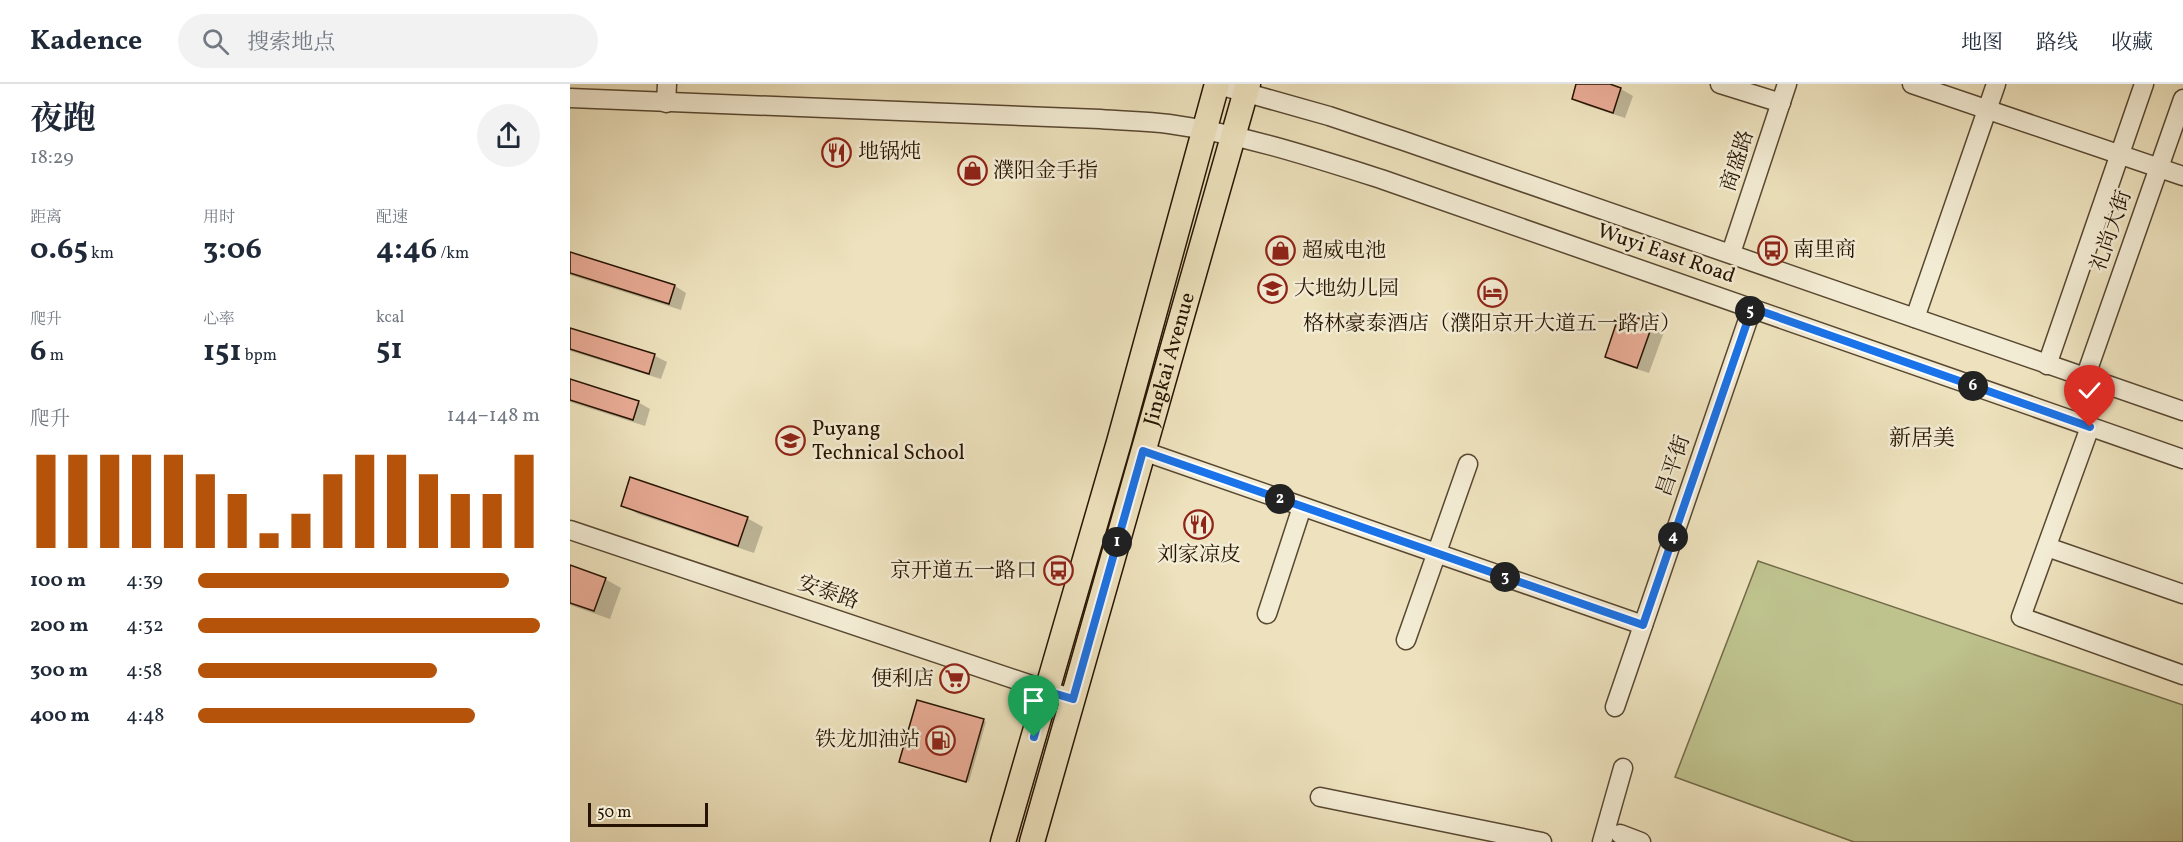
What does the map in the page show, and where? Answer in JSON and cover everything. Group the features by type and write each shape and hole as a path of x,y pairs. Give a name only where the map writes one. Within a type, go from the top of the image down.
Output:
{"main road":[{"name":"Jingkai Avenue","path":"1003,842 1119,442 1216,84"},
{"name":"Jingkai Avenue","path":"1032,842 1247,88"}],"street":[{"path":"666,103 667,84"},
{"name":"Wuyi East Road","path":"1216,84 1247,88 1393,137 2183,411"},
{"path":"1720,84 1781,104"},
{"name":"商盛路","path":"1731,253 1787,84"},
{"path":"1912,84 2183,176"},
{"path":"1915,318 1996,84"},
{"path":"2046,364 2144,84"},
{"name":"Wuyi East Road","path":"570,98 1100,119 1168,124 1205,130 1282,149 1381,179 2183,459"},
{"name":"礼尚大街","path":"2085,378 2183,99"},
{"name":"昌平街","path":"1615,707 1752,308"},
{"path":"2090,427 2021,617 2183,675"},
{"path":"1143,451 1643,625"},
{"path":"1406,640 1468,465"},
{"path":"1267,614 1302,507"},
{"name":"安泰路","path":"570,530 1073,699"},
{"path":"2047,547 2183,594"},
{"path":"1602,842 1623,768"},
{"path":"1320,797 1542,842"},
{"path":"1620,834 1641,842"}],"green space":[{"path":"1758,561 2183,705 2183,842 1854,842 1675,777"}],"building":[{"path":"1576,84 1610,84 1621,88 1613,113 1572,99"},
{"path":"570,252 675,285 669,304 570,273"},
{"path":"1620,312 1653,323 1637,368 1605,357"},
{"path":"570,328 655,354 649,374 570,349"},
{"path":"570,379 639,401 633,420 570,400"},
{"path":"630,477 748,517 738,546 621,506"},
{"path":"570,565 606,578 594,611 570,603"},
{"name":"铁龙加油站","path":"917,700 984,719 966,782 899,762"}],"place":[{"name":"地锅炖","path":"837,152"},
{"name":"濮阳金手指","path":"972,171"},
{"name":"南里商","path":"1772,250"},
{"name":"超威电池","path":"1281,251"},
{"name":"大地幼儿园","path":"1273,289"},
{"name":"格林豪泰酒店（濮阳京开大道五一路店）","path":"1492,293"},
{"name":"Puyang Technical School","path":"791,441"},
{"name":"刘家凉皮","path":"1199,524"},
{"name":"京开道五一路口","path":"1058,571"},
{"name":"便利店","path":"955,679"},
{"name":"铁龙加油站","path":"941,740"}],"district":[{"name":"新居美","path":"1922,439"}],"route":[{"path":"1034,737 1046,691 1073,699 1143,451 1643,625 1752,308 2090,427"}]}
